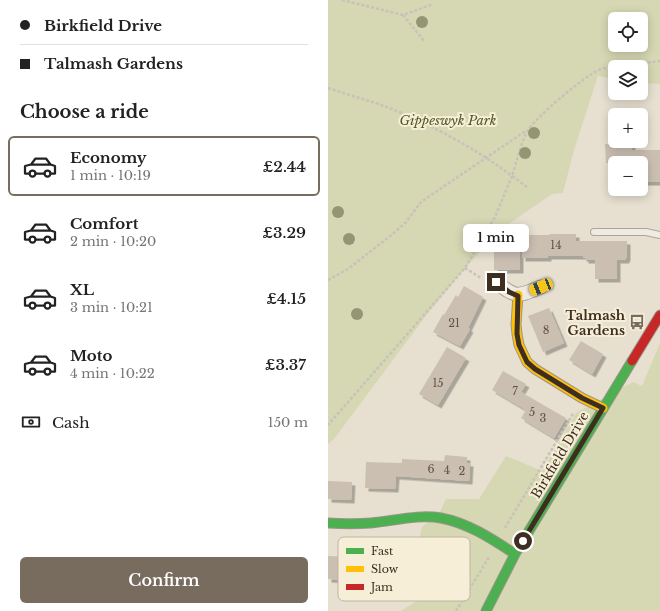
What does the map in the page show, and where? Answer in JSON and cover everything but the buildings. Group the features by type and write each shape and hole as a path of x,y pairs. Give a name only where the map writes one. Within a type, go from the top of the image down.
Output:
{"street":[{"path":"496,282 509,292 518,296 541,287"},
{"path":"518,296 517,334 519,345 527,362 535,369 582,398 603,408"},
{"name":"Birkfield Drive","path":"486,611 515,554 660,315"},
{"path":"328,523 371,523 416,517 434,517 451,520 467,526 497,542 515,554"}],"lane":[{"path":"594,232 646,232 660,235"}],"path":[{"path":"342,0 403,15 433,4"},
{"path":"403,15 424,41"},
{"path":"328,280 348,269 394,233 406,222 421,202 527,130 563,96 585,78 599,70 624,65 660,61"},
{"path":"328,88 391,108 424,123 488,157 527,186"},
{"path":"328,424 465,268 496,216 512,176 527,130"},
{"path":"470,587 582,398"},
{"path":"456,611 462,601"}],"green space":[{"name":"Gippeswyk Park","path":"328,0 660,0 660,84 648,83 648,60 608,60 608,78 598,76 574,150 563,193 552,194 500,230 465,268 425,317 334,439 328,444"},
{"path":"660,343 660,611 401,611 417,601 470,601 470,537 420,537 422,527 441,510 446,499 479,499 506,456 542,471 576,413 633,382 642,386"}],"traffic: fast":[{"path":"486,611 515,554 632,361"},
{"path":"328,523 366,523 415,517 441,518 451,520 489,537 515,554"}],"traffic: slow":[{"path":"518,295 516,324 517,334 519,345 527,362 535,369 582,398 603,408"}],"traffic: jam":[{"path":"632,361 660,315"}],"place":[{"name":"Talmash Gardens","path":"637,322"}],"route":[{"path":"496,282 509,292 518,296 516,324 517,334 519,345 527,362 535,369 582,398 603,408 523,541"}]}
